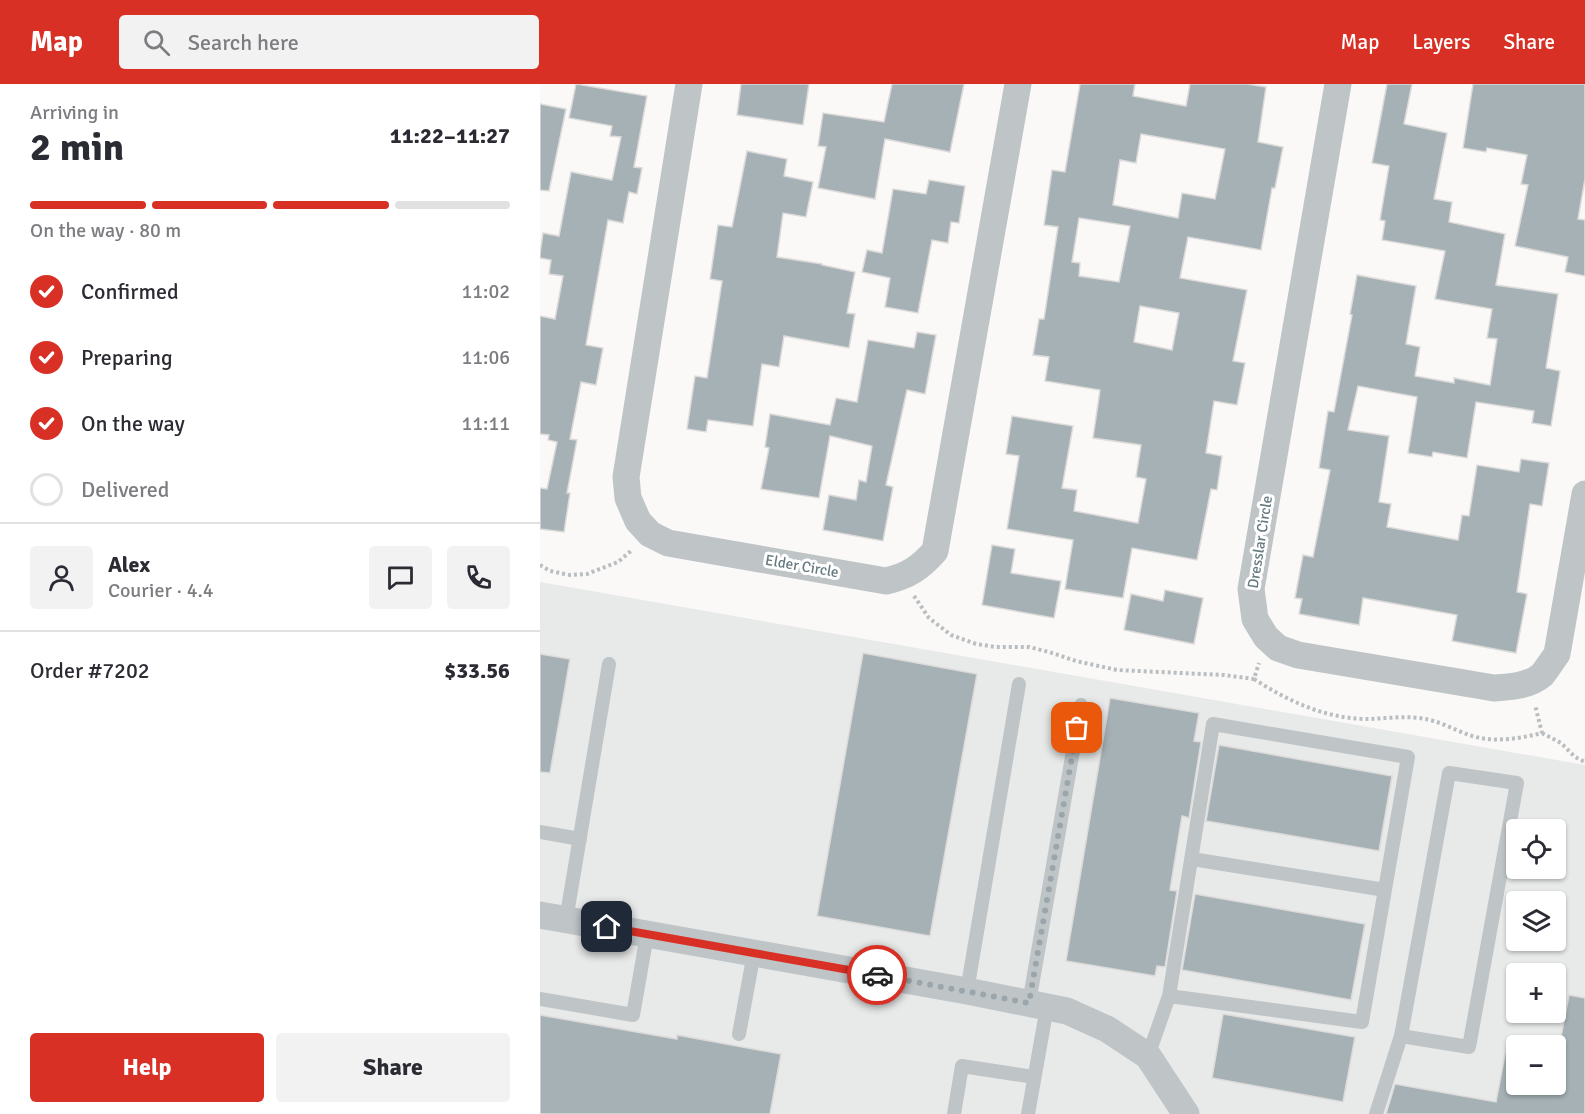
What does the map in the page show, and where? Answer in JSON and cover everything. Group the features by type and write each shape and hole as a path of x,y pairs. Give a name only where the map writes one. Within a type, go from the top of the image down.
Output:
{"street":[{"path":"650,534 638,521 628,498 626,477 689,84"},
{"path":"902,578 922,565 935,551 1018,84"},
{"name":"Dresslar Circle","path":"1266,637 1255,619 1251,590 1338,84"},
{"path":"1266,637 1278,648 1298,655 1482,687 1508,687 1529,683 1542,675 1557,654 1585,494"},
{"name":"Elder Circle","path":"650,534 669,543 863,577 886,581 902,578"},
{"path":"540,915 1067,1011 1107,1029 1148,1056 1186,1114"}],"lane":[{"path":"566,920 609,664"},
{"path":"967,991 1019,684"},
{"path":"1028,1114 1034,1077 1038,1005 1081,705"},
{"path":"1148,1056 1169,996 1213,724 1408,757 1362,1022 1169,996"},
{"path":"1376,1114 1401,1036 1449,773 1517,783 1469,1047 1401,1036"},
{"path":"540,832 580,839"},
{"path":"1191,859 1385,890"},
{"path":"540,999 633,1016 647,934"},
{"path":"739,1034 754,953"},
{"path":"954,1114 962,1066 1034,1077"}],"path":[{"path":"540,565 550,571 570,576 587,574 618,562 650,534"},
{"path":"902,578 929,618 951,635 976,644 1029,647 1076,662 1117,670 1224,675 1254,679 1279,695 1311,709 1335,716 1364,719 1426,719 1472,736 1491,739 1517,739 1542,734 1561,742 1575,757 1585,762"},
{"path":"1254,679 1266,637"},
{"path":"1529,683 1542,734"}],"shaded area":[{"path":"540,582 1585,765 1585,1114 540,1114"}],"building":[{"path":"576,84 647,96 634,167 642,168 637,194 629,192 623,223 608,220 586,345 603,348 596,385 581,382 570,439 577,440 567,493 570,493 564,532 540,529 540,488 547,489 557,442 548,440 549,435 540,434 540,316 555,319 563,276 549,274 551,260 540,258 543,233 559,236 571,172 612,180 621,137 610,136 612,126 569,118"},
{"path":"741,84 809,84 803,125 737,115"},
{"path":"892,84 964,84 950,152 885,139 875,199 818,188 826,147 818,146 823,113 884,122"},
{"path":"1080,84 1135,84 1133,96 1186,106 1190,84 1247,84 1266,87 1258,142 1283,147 1275,188 1272,188 1261,250 1188,237 1180,278 1247,290 1233,361 1245,363 1237,405 1214,401 1206,453 1222,456 1217,490 1211,489 1197,560 1132,548 1123,598 1065,589 1073,540 1007,529 1019,456 1006,454 1012,416 1073,426 1062,488 1077,490 1074,511 1138,523 1146,479 1136,477 1141,445 1093,438 1100,390 1045,381 1049,357 1033,355 1039,319 1044,319 1058,227 1044,225 1052,170 1065,172","holes":["1141,134 1225,149 1215,199 1182,193 1178,218 1113,205 1120,160 1136,163","1079,218 1130,226 1119,282 1079,276 1080,263 1072,262","1140,306 1179,313 1172,350 1134,342"]},
{"path":"1387,84 1412,84 1404,124 1447,133 1434,199 1452,202 1449,222 1505,234 1496,285 1558,294 1546,368 1560,371 1551,426 1532,423 1534,411 1476,402 1467,458 1433,452 1432,457 1408,453 1417,397 1358,386 1348,430 1389,436 1379,502 1391,504 1387,527 1458,540 1462,515 1469,516 1477,465 1519,472 1521,459 1549,463 1542,506 1530,504 1517,592 1527,594 1516,653 1452,641 1457,615 1363,598 1359,625 1299,614 1302,599 1295,598 1303,555 1313,557 1330,470 1319,468 1328,411 1334,412 1357,275 1416,286 1406,344 1420,347 1415,376 1454,383 1454,378 1490,385 1497,339 1487,338 1492,309 1435,299 1445,251 1382,240 1385,221 1380,220 1389,166 1372,163"},
{"path":"1473,84 1585,84 1585,179 1578,219 1585,220 1585,276 1565,272 1568,257 1515,246 1528,185 1521,184 1527,155 1487,148 1486,152 1463,148"},
{"path":"540,104 566,109 549,191 540,190"},
{"path":"747,151 787,159 784,176 813,182 806,217 783,213 777,257 855,272 847,313 855,314 849,348 784,336 779,367 762,364 753,426 708,420 706,432 687,429 695,376 707,378 722,281 710,279 718,225 732,227"},
{"path":"929,180 965,186 959,223 951,222 948,243 932,240 918,313 885,307 890,278 862,272 867,250 882,253 893,189 926,194"},
{"path":"917,332 936,335 925,394 907,390 886,485 893,487 883,541 823,530 829,495 856,500 859,480 866,482 872,446 830,436 819,498 761,489 769,448 765,447 770,414 830,425 836,398 857,402 868,340 914,348"},
{"path":"992,545 1015,549 1011,573 1061,581 1054,618 982,605"},
{"path":"1165,590 1203,598 1194,644 1124,630 1131,594 1163,601"},
{"path":"863,653 977,674 930,936 817,916"},
{"path":"540,654 570,659 550,773 540,772"},
{"path":"1110,698 1199,713 1194,741 1201,742 1189,818 1182,816 1170,890 1177,891 1165,967 1157,966 1155,976 1066,961"},
{"path":"1219,745 1392,776 1379,851 1206,821"},
{"path":"1195,894 1365,924 1351,1000 1182,970"},
{"path":"1569,995 1585,998 1585,1114 1386,1114 1395,1084 1496,1102 1506,1049 1506,1095 1566,1095 1566,1035 1561,1035 1564,1023 1566,1023"},
{"path":"1223,1014 1355,1037 1343,1102 1212,1078"},
{"path":"540,1015 677,1039 677,1035 781,1054 770,1114 540,1114"}],"way so far":[{"path":"877,975 1029,1003 1077,728"}],"route":[{"path":"607,927 877,975"}]}
